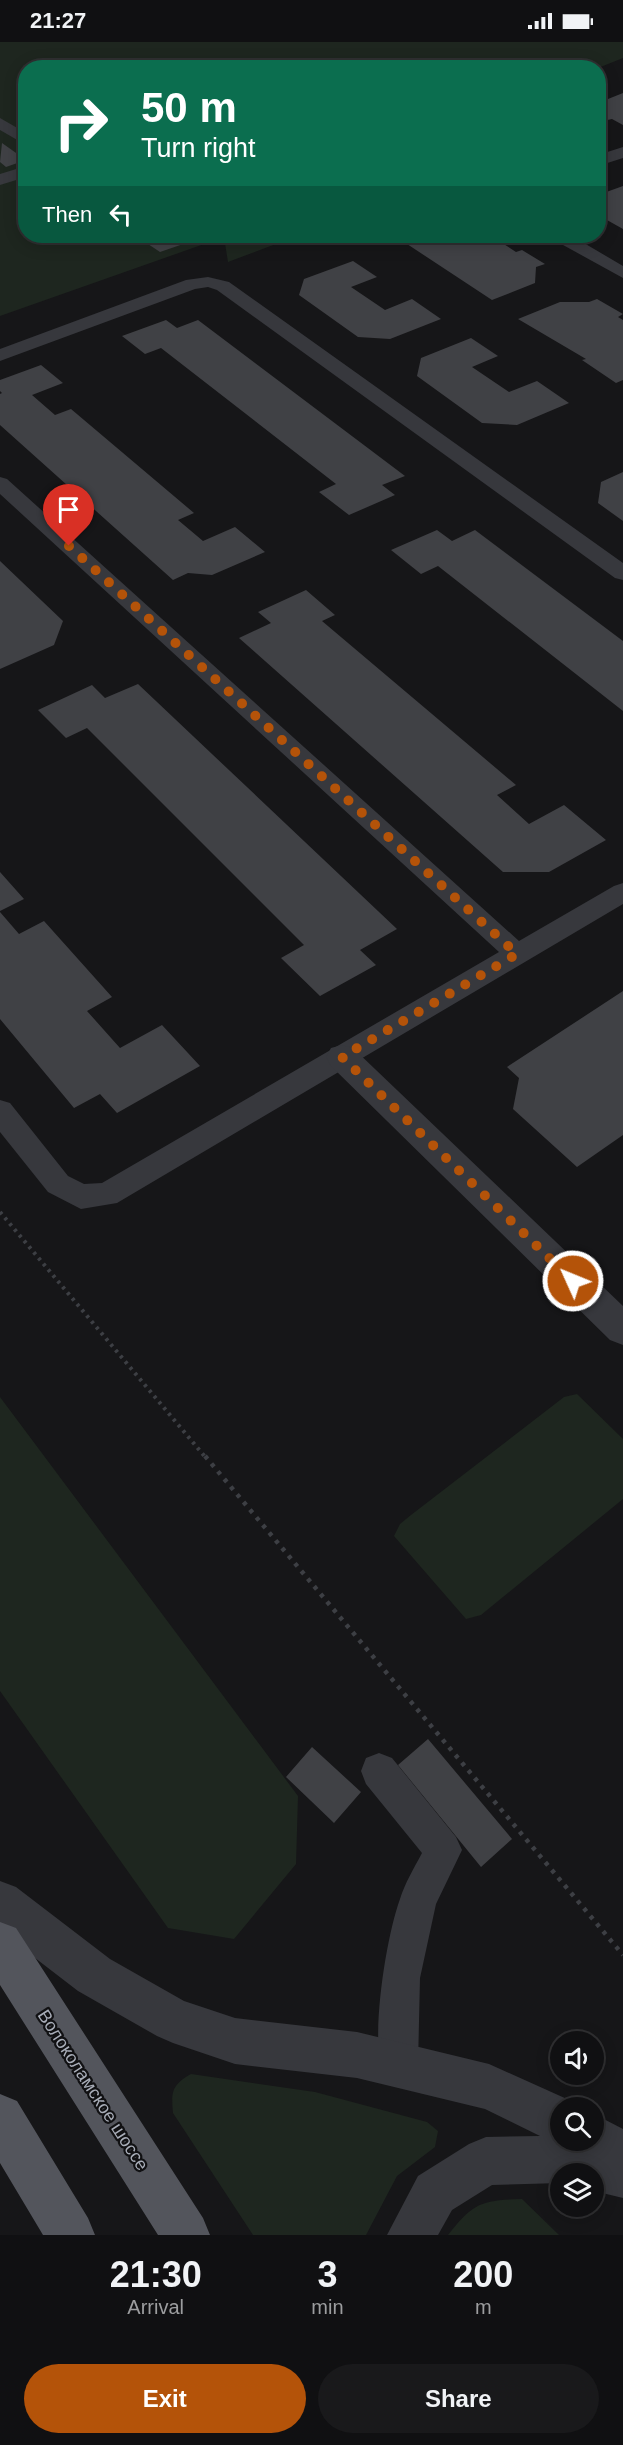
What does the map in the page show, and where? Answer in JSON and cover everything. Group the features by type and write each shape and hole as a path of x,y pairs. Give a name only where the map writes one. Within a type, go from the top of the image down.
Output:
{"main road":[{"name":"Волоколамское шоссе","path":"0,1944 186,2235"},
{"path":"0,2118 71,2235"}],"street":[{"path":"342,1057 623,1329"},
{"path":"0,1903 94,1975 173,2020 235,2041 357,2055 489,2087 550,2116"},
{"path":"604,2144 623,2156"},
{"path":"411,2235 435,2193 486,2161 562,2159 623,2174"}],"lane":[{"path":"0,123 18,135"},
{"path":"606,158 623,152"},
{"path":"0,180 18,174"},
{"path":"572,243 623,273"},
{"path":"0,355 192,284 208,282 223,286 623,573"},
{"path":"0,483 517,954"},
{"path":"0,1111 58,1184 81,1197 107,1194 623,892"},
{"path":"378,1771 443,1850 418,1900 401,1978 398,2065"}],"path":[{"path":"0,1212 623,1955"}],"shaded area":[{"path":"0,42 623,42 623,58 606,65 606,60 18,60 18,243 207,243 0,316"},
{"path":"225,243 278,243 228,262"},
{"path":"577,1394 623,1439 623,1499 481,1615 466,1619 394,1536 400,1524 411,1515 564,1397"},
{"path":"0,1397 298,1796 296,1864 234,1939 168,1928 0,1691"},
{"path":"191,2074 315,2092 427,2122 438,2131 435,2147 397,2176 366,2235 253,2235 173,2113 174,2089"},
{"path":"522,2199 559,2235 448,2235 464,2216 479,2205 487,2202"}],"building":[{"path":"623,93 623,125 612,119 606,120 606,100"},
{"path":"2,143 18,154 18,163 6,167 0,162"},
{"path":"623,186 623,229 606,219 606,192"},
{"path":"146,243 186,243 160,252"},
{"path":"406,243 502,243 516,252 522,250 545,264 536,267 535,283 492,300"},
{"path":"353,261 377,277 351,287 385,310 412,299 441,319 390,339 358,337 299,295 304,279"},
{"path":"597,299 623,314 618,317 623,320 623,380 616,383 582,360 586,359 518,319 560,302 589,302"},
{"path":"166,320 177,328 198,320 405,476 382,485 395,495 349,515 319,492 336,484 161,348 145,354 122,336"},
{"path":"471,338 498,356 472,367 509,392 537,381 569,403 517,425 482,423 417,376 421,358"},
{"path":"41,365 63,383 32,395 55,415 71,409 194,513 178,520 203,541 235,527 265,552 212,575 188,573 173,580 0,425 0,394 2,393 0,380"},
{"path":"623,472 623,521 598,503 601,482"},
{"path":"437,530 452,541 475,530 623,641 623,711 438,566 421,574 391,550"},
{"path":"0,561 63,621 54,645 0,669"},
{"path":"306,590 335,615 322,621 516,785 497,795 529,824 564,805 606,840 549,872 503,872 239,638 271,623 258,612"},
{"path":"138,684 397,929 360,950 376,965 320,996 281,958 304,945 87,728 66,738 38,710 92,685 105,698"},
{"path":"0,872 24,899 0,911"},
{"path":"0,912 19,934 44,921 112,997 87,1011 120,1048 162,1025 200,1066 117,1113 100,1094 74,1108 0,1019"},
{"path":"623,991 623,1135 577,1167 513,1109 519,1078 507,1067"},
{"path":"428,1739 512,1839 481,1867 398,1765"},
{"path":"312,1747 361,1792 334,1823 286,1777"}],"route":[{"path":"69,546 517,954 342,1057 573,1281"}]}
